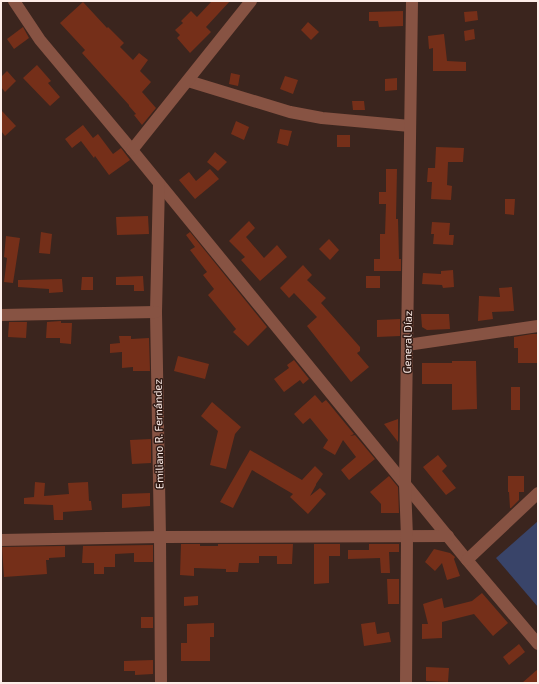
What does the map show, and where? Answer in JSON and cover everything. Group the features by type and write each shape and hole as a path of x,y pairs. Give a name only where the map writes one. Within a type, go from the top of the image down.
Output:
{"street":[{"path":"14,1 40,40 160,184 467,560 538,644"},
{"path":"132,150 251,1"},
{"name":"General Díaz","path":"406,683 407,344 412,1"},
{"path":"188,81 290,112 309,116 410,126"},
{"name":"Emiliano R. Fernández","path":"160,184 156,312 161,683"},
{"path":"1,315 156,312"},
{"path":"407,344 538,326"},
{"path":"467,560 538,493"},
{"path":"1,540 160,537 448,536"}],"shaded area":[{"path":"538,521 538,607 496,558"}],"building":[{"path":"212,1 230,1 206,27 211,32 190,53 177,38 180,35 175,30 183,23 181,21 191,11 197,17"},
{"path":"83,2 107,28 108,27 124,43 120,47 133,60 139,53 148,60 140,71 151,82 142,92 156,108 142,125 134,115 136,114 129,105 82,53 85,50 60,23"},
{"path":"403,11 403,26 379,27 378,21 369,21 369,12"},
{"path":"477,11 478,20 465,22 464,12"},
{"path":"308,22 319,32 311,40 301,30"},
{"path":"23,27 29,38 14,49 7,39"},
{"path":"474,29 475,39 465,41 464,31"},
{"path":"444,34 447,61 466,62 466,71 433,71 433,48 429,49 428,36"},
{"path":"37,65 51,81 48,83 60,97 50,106 23,78"},
{"path":"7,71 16,81 5,92 1,87 1,77"},
{"path":"231,73 240,75 238,86 229,84"},
{"path":"285,76 298,80 293,94 280,89"},
{"path":"397,78 397,90 385,91 385,79"},
{"path":"352,101 364,101 365,110 353,110"},
{"path":"1,110 16,126 5,136 1,131"},
{"path":"236,121 249,127 244,140 231,134"},
{"path":"83,125 93,138 98,134 113,154 121,148 130,160 109,175 95,156 94,158 81,141 72,148 65,139"},
{"path":"280,129 292,131 288,146 277,143"},
{"path":"337,135 350,135 350,147 337,147"},
{"path":"436,147 464,148 463,162 448,162 447,185 452,186 451,200 431,199 432,182 427,182 428,168 435,168"},
{"path":"215,152 227,162 218,171 207,162"},
{"path":"210,169 219,179 195,199 179,180 189,172 196,181"},
{"path":"386,169 397,169 396,219 398,219 399,259 401,259 401,271 374,271 374,259 380,259 380,234 385,234 386,204 379,204 379,192 386,192"},
{"path":"505,199 515,199 514,215 505,214"},
{"path":"148,216 149,234 117,235 116,217"},
{"path":"249,221 255,228 246,237 264,258 277,245 287,257 260,281 241,260 245,257 229,241"},
{"path":"432,222 450,223 449,235 454,235 453,245 433,244 434,234 431,234"},
{"path":"41,232 52,234 50,254 39,253"},
{"path":"190,232 267,327 248,346 233,332 236,329 208,295 214,289 203,275 207,272 190,250 195,247 186,235"},
{"path":"6,236 20,238 13,283 4,282 7,258 4,257"},
{"path":"329,239 339,250 330,260 319,249"},
{"path":"303,265 312,275 307,280 326,298 321,303 360,347 360,351 357,353 369,367 351,382 307,326 317,317 294,293 289,298 280,288"},
{"path":"453,270 454,287 443,288 442,285 422,284 423,273 441,274 441,271"},
{"path":"143,276 144,291 134,291 134,285 116,285 116,277"},
{"path":"366,276 380,276 380,288 366,288"},
{"path":"82,277 93,277 93,290 81,290"},
{"path":"62,279 63,292 49,293 49,289 18,287 18,280"},
{"path":"512,287 514,311 492,312 493,319 478,321 479,296 500,297 499,288"},
{"path":"421,314 449,314 450,329 427,330 422,327"},
{"path":"400,319 400,336 377,337 377,320"},
{"path":"61,321 61,323 72,323 71,344 60,343 60,338 46,338 47,322"},
{"path":"9,322 27,322 26,338 8,337"},
{"path":"538,334 538,363 518,363 518,348 514,348 514,337"},
{"path":"119,336 131,336 131,339 149,338 150,371 133,371 133,367 122,368 122,352 110,353 110,344 120,343"},
{"path":"178,356 209,364 205,379 174,371"},
{"path":"294,360 309,379 303,384 300,380 284,392 274,379 289,368 287,365"},
{"path":"452,361 476,361 477,409 452,410 452,384 422,384 422,363 452,363"},
{"path":"511,387 520,387 520,410 511,410"},
{"path":"315,395 322,403 326,400 354,434 350,436 355,435 375,459 349,480 341,470 356,457 343,440 335,455 323,448 328,440 310,418 303,424 294,414"},
{"path":"212,402 241,427 235,434 226,469 210,465 218,431 201,416"},
{"path":"398,419 398,442 384,424"},
{"path":"151,439 151,463 132,464 130,440"},
{"path":"250,450 302,480 315,466 323,474 310,496 320,488 326,494 308,514 290,497 293,494 252,470 233,508 220,502"},
{"path":"438,455 447,466 442,471 456,488 446,495 423,467"},
{"path":"389,476 398,487 399,513 381,513 381,504 370,492"},
{"path":"508,476 524,476 524,492 519,492 519,500 511,508 508,492"},
{"path":"35,482 45,483 44,496 69,494 68,483 88,482 89,501 91,501 92,510 63,512 63,520 54,520 53,505 24,504 24,498 34,497"},
{"path":"150,493 150,506 122,508 122,494"},
{"path":"181,544 218,546 218,544 293,544 292,564 277,564 277,556 259,556 259,563 239,563 238,572 226,572 226,569 194,568 194,576 180,575"},
{"path":"314,544 340,544 340,556 329,556 329,583 314,584"},
{"path":"369,544 399,544 399,552 389,552 390,573 381,573 380,558 348,559 348,550 369,550"},
{"path":"153,545 153,562 134,562 134,553 115,554 115,567 104,567 104,574 94,574 94,563 82,563 83,546"},
{"path":"65,546 65,557 49,558 49,560 46,560 47,574 4,577 2,547"},
{"path":"434,549 450,553 455,557 454,559 460,576 447,580 442,563 435,571 425,562"},
{"path":"387,579 399,579 399,604 388,604"},
{"path":"482,593 508,623 493,636 474,614 442,622 442,638 422,639 422,624 428,624 423,604 442,598 444,608 472,601"},
{"path":"198,596 198,605 184,606 184,597"},
{"path":"141,617 153,617 153,628 141,628"},
{"path":"375,622 377,634 389,632 391,642 364,646 361,624"},
{"path":"214,623 214,637 210,637 210,661 181,661 181,643 187,643 187,624"},
{"path":"519,644 525,652 509,665 503,657"},
{"path":"153,660 153,674 135,675 135,671 124,671 124,661"},
{"path":"426,667 449,668 448,682 426,681"},
{"path":"538,669 538,683 522,683"}]}
